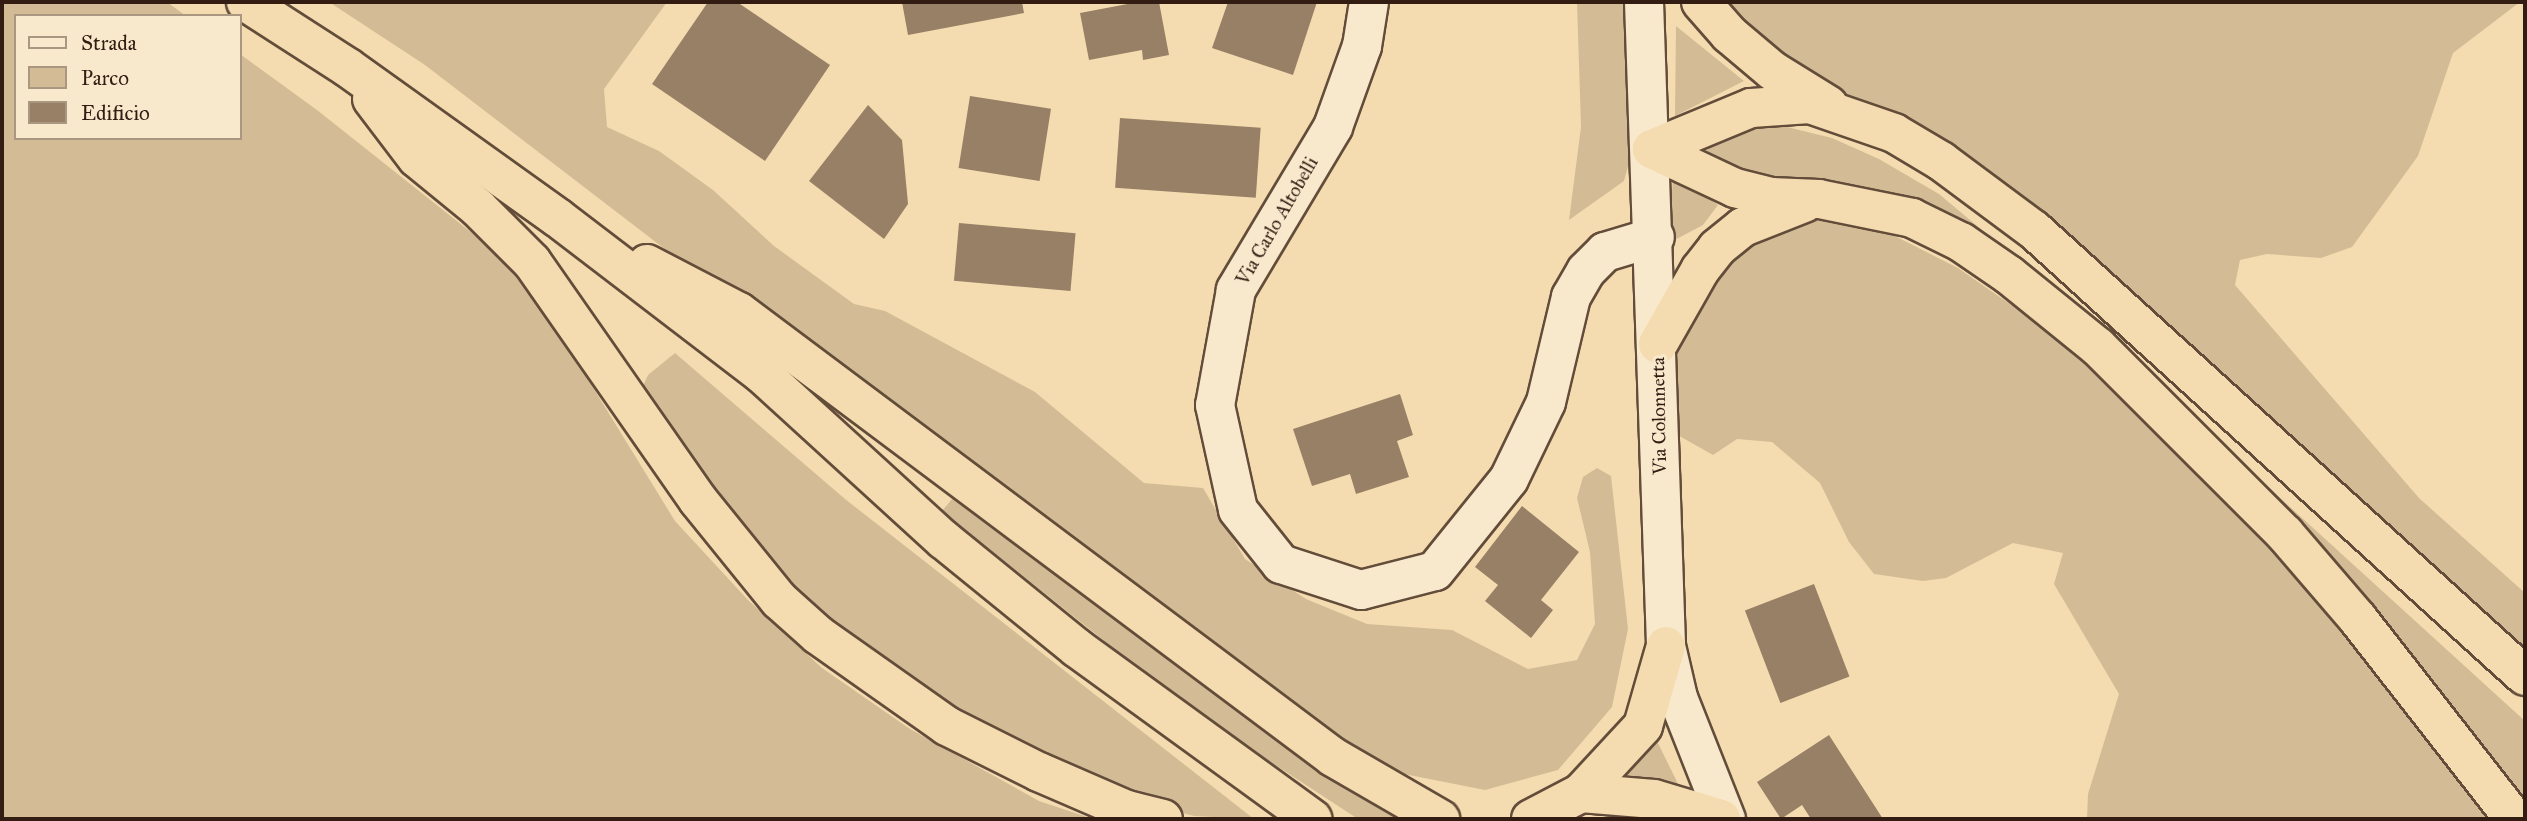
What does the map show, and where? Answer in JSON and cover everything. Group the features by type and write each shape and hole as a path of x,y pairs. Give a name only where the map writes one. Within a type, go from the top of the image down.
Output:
{"highway":[{"path":"246,2 347,67 558,218 761,374 944,540 1067,640 1312,819"},
{"path":"1702,2 1729,34 1773,71 1838,111"},
{"path":"347,67 417,158 478,208 532,262 698,500 739,555 789,609 818,635 947,726 1127,810 1163,819"},
{"path":"1652,149 1751,108 1811,104 1838,111 1894,133 1985,190 2525,676"},
{"path":"1652,149 1735,188 1771,197 1819,199 1912,218 1961,242 2098,347 2285,534 2358,619 2514,819"},
{"path":"1658,344 1700,270 1717,248 1743,227 1775,212 1819,199"},
{"path":"558,218 739,312 1333,757 1440,819"},
{"path":"1531,819 1581,793 1643,726 1666,646"},
{"path":"1581,793 1654,799 1724,819"}],"street":[{"name":"Via Carlo Altobelli","path":"1369,2 1362,46 1333,127 1236,290 1215,405 1238,510 1281,564 1361,590 1435,571 1509,479 1546,401 1571,297 1586,271 1605,252 1655,237"},
{"name":"Via Colonnetta","path":"1644,2 1652,149 1666,646 1678,698 1724,819"}],"green space":[{"path":"2,2 167,2 183,14 14,14 14,140 242,140 242,55 317,110 501,256 581,368 675,521 748,600 822,668 910,729 1039,801 1093,819 2,819"},
{"path":"329,2 667,2 604,89 607,127 659,151 713,190 774,246 854,304 885,311 1035,392 1144,483 1203,488 1245,559 1306,599 1367,624 1452,630 1528,669 1577,660 1595,624 1590,552 1577,498 1583,477 1597,468 1611,476 1628,629 1612,707 1558,770 1485,790 1399,773 1261,688 730,299 425,65"},
{"path":"1577,2 1631,2 1634,144 1624,181 1569,220 1581,127"},
{"path":"1711,2 2520,2 2453,53 2418,156 2352,247 2321,258 2267,254 2240,260 2235,285 2419,498 2525,593 2525,651 2308,454"},
{"path":"1676,26 1744,81 1675,116"},
{"path":"1758,126 1783,126 1832,138 1879,159 1939,194 2031,271 2525,721 2525,817 2314,553 1926,208 1862,188 1810,180 1739,177 1707,155 1708,145"},
{"path":"1673,176 1718,205 1703,225 1669,243"},
{"path":"1810,217 1887,232 1958,268 2040,325 2128,400 2263,528 2500,819 2087,819 2088,794 2119,694 2054,584 2063,553 2013,543 1946,578 1923,581 1874,574 1849,542 1820,483 1772,442 1737,439 1713,455 1674,433 1668,356 1708,278 1741,245"},
{"path":"675,353 845,499 1254,819 1194,816 1082,786 953,715 781,586 655,421 643,386 648,375"},
{"path":"957,493 1429,819 1358,819 1188,708 942,511"},
{"path":"1655,737 1684,796 1601,777"}],"building":[{"path":"708,2 737,2 830,65 765,161 652,84"},
{"path":"902,2 1022,2 1024,13 908,35"},
{"path":"1138,2 1159,2 1169,55 1143,60 1142,50 1089,60 1080,13"},
{"path":"1228,2 1317,2 1293,75 1212,48"},
{"path":"970,96 1051,109 1040,181 959,168"},
{"path":"868,105 902,140 908,204 884,239 809,181"},
{"path":"1120,118 1261,128 1256,198 1115,188"},
{"path":"959,223 1076,233 1070,291 954,281"},
{"path":"1400,394 1413,435 1397,441 1409,477 1356,494 1350,474 1312,486 1293,429"},
{"path":"1522,506 1579,552 1541,600 1553,610 1531,638 1485,601 1498,585 1475,567"},
{"path":"1814,584 1849,676 1780,703 1745,611"},
{"path":"1829,735 1883,819 1811,819 1802,805 1781,819 1757,782"}]}
